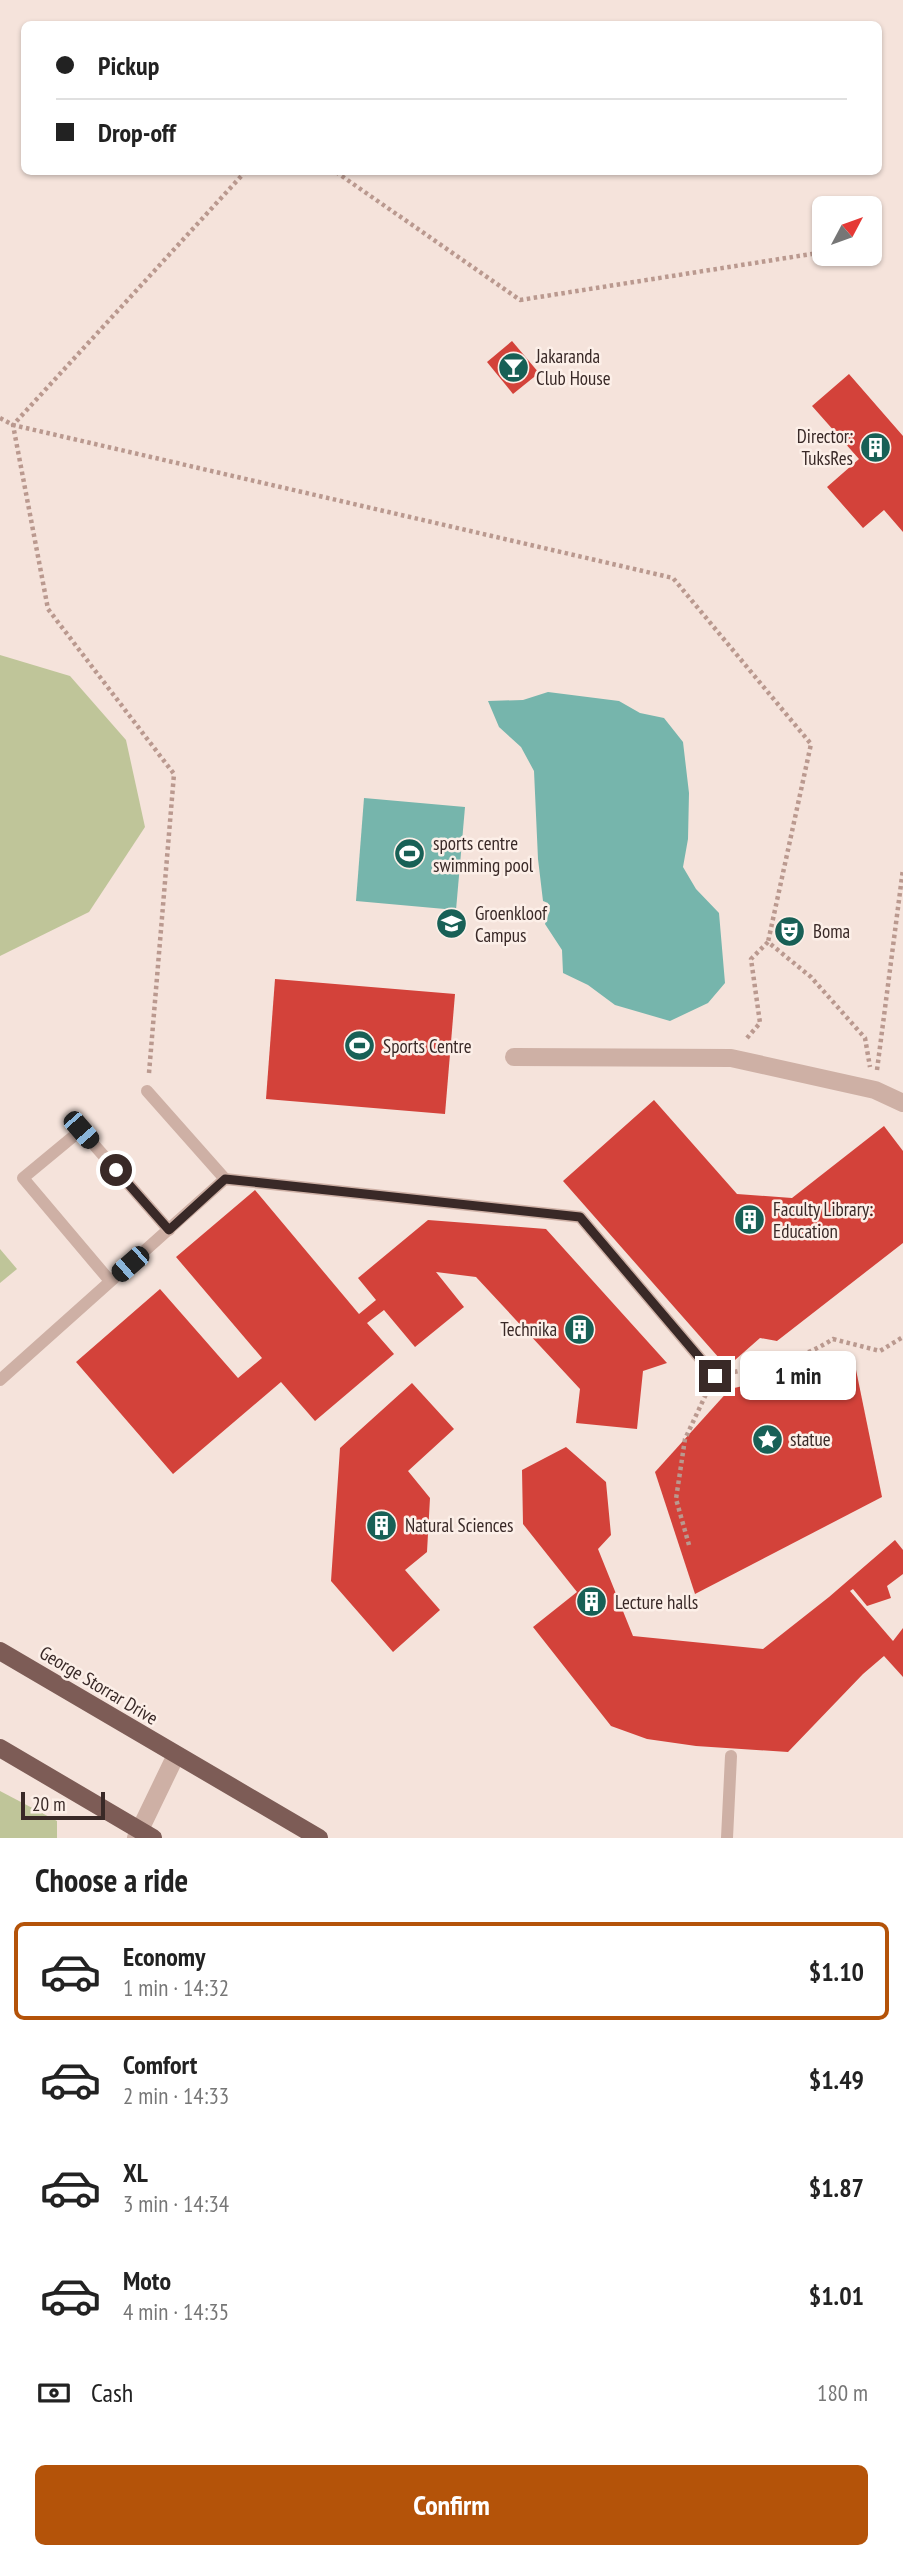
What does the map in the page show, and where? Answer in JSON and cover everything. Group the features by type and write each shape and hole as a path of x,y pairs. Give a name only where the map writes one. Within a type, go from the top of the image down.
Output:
{"main road":[{"name":"George Storrar Drive","path":"0,1651 319,1838"},
{"path":"0,1748 143,1835"}],"street":[{"path":"514,1057 731,1058 874,1090 903,1103"},
{"path":"143,1835 176,1755"}],"lane":[{"path":"147,1091 225,1179 580,1217 715,1376"},
{"path":"110,1281 23,1178 81,1130 169,1230"},
{"path":"0,1380 225,1179"},
{"path":"727,1838 732,1756"}],"path":[{"path":"13,425 242,175"},
{"path":"340,175 520,300 812,255"},
{"path":"0,418 13,425 673,578 811,744 768,942 751,959 760,1023 731,1058"},
{"path":"13,425 48,609 174,774 147,1091"},
{"path":"874,1090 903,869"},
{"path":"768,942 811,977 865,1038 874,1090"},
{"path":"690,1545 676,1499 685,1439 715,1376 792,1360 815,1351 833,1339 880,1351 903,1337"}],"green space":[{"path":"0,655 70,676 126,740 145,827 89,912 0,956"},
{"path":"0,1249 17,1269 0,1283"},
{"path":"0,1791 57,1821 57,1838 0,1838"}],"water":[{"path":"548,692 619,701 640,713 664,718 683,742 689,793 688,839 683,867 696,889 719,913 725,983 708,1003 670,1021 615,1005 588,985 563,973 562,950 545,924 550,910 548,903 543,901 538,859 534,771 521,747 499,727 488,701 523,700"},
{"name":"sports centre swimming pool","path":"364,798 465,807 456,910 356,901"}],"building":[{"name":"Jakaranda Club House","path":"512,341 539,373 513,394 487,362"},
{"name":"Director: TuksRes","path":"849,374 903,436 903,532 884,510 863,528 827,487 859,459 812,406"},
{"name":"Sports Centre","path":"275,979 455,994 445,1114 266,1099"},
{"name":"Faculty Library: Education","path":"654,1100 737,1194 792,1198 884,1126 903,1151 903,1243 777,1341 760,1338 727,1367 563,1181"},
{"path":"255,1190 359,1314 376,1300 358,1278 428,1220 546,1229 667,1363 643,1371 637,1429 576,1423 580,1389 476,1277 436,1272 464,1307 415,1347 384,1310 367,1323 394,1354 315,1421 281,1382 173,1474 76,1362 160,1289 238,1378 262,1358 176,1257"},
{"path":"854,1360 882,1497 695,1594 655,1472 730,1389"},
{"name":"Natural Sciences","path":"412,1383 454,1429 408,1471 430,1498 427,1552 405,1570 440,1610 393,1652 331,1581 340,1448"},
{"name":"Lecture halls","path":"566,1447 606,1482 611,1535 598,1549 633,1636 763,1649 895,1540 903,1550 903,1574 887,1586 891,1598 867,1606 853,1589 850,1591 893,1641 903,1628 903,1677 884,1656 863,1674 788,1752 696,1746 647,1739 611,1726 533,1627 577,1592 523,1524 522,1470"}],"place":[{"name":"Jakaranda Club House","path":"513,367"},
{"name":"Director: TuksRes","path":"876,447"},
{"name":"sports centre swimming pool","path":"410,854"},
{"name":"Groenkloof Campus","path":"452,924"},
{"name":"Boma","path":"790,931"},
{"name":"Sports Centre","path":"360,1046"},
{"name":"Faculty Library: Education","path":"750,1220"},
{"name":"Technika","path":"580,1329"},
{"name":"statue","path":"767,1439"},
{"name":"Natural Sciences","path":"382,1525"},
{"name":"Lecture halls","path":"592,1602"}],"route":[{"path":"116,1170 169,1230 225,1179 580,1217 715,1376"}]}
